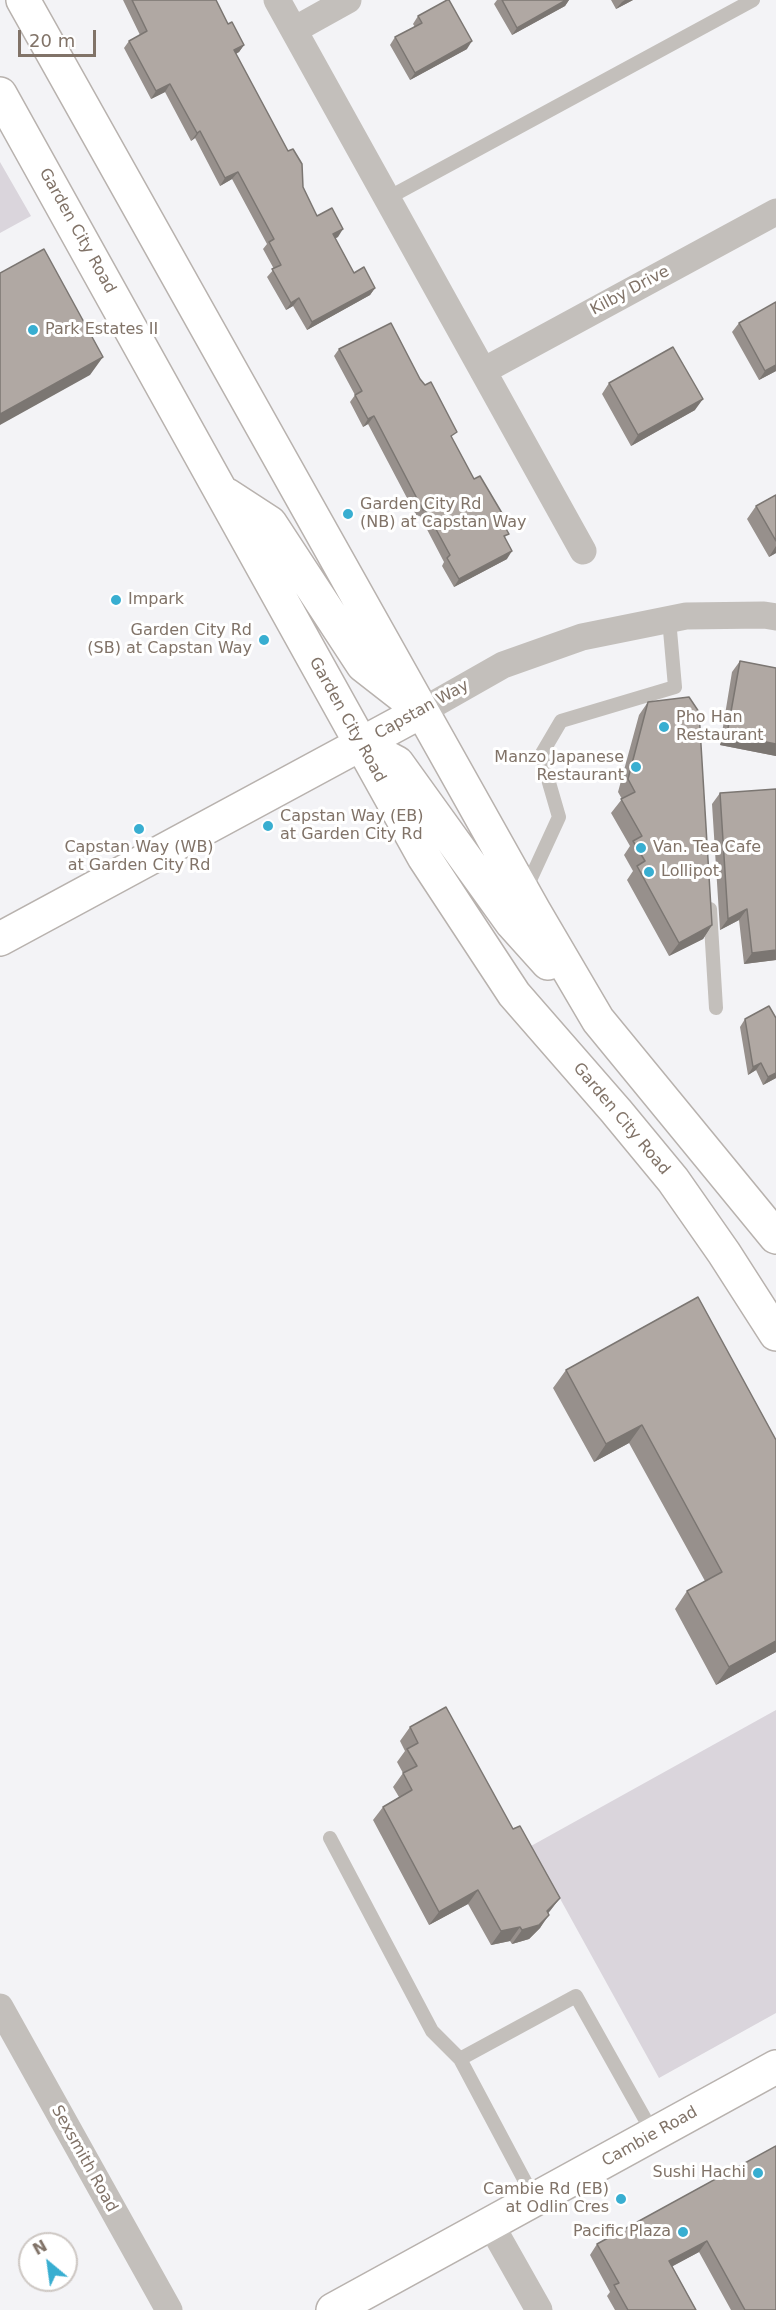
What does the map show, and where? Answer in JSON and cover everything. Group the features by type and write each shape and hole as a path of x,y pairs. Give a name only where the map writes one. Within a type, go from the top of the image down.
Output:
{"main road":[{"path":"23,0 524,893 598,1020"},
{"name":"Garden City Road","path":"0,94 424,857 514,994 673,1180 724,1253 776,1334"},
{"path":"223,492 270,524 363,665 422,711"},
{"name":"Capstan Way","path":"0,939 422,711"},
{"path":"361,744 398,762 512,923 598,1020 776,1237"},
{"name":"Cambie Road","path":"333,2310 776,2067"}],"street":[{"path":"277,0 386,200 583,551"},
{"path":"294,30 348,0"},
{"name":"Kilby Drive","path":"483,371 776,212"},
{"name":"Capstan Way","path":"422,711 503,665 539,650 582,637 698,616 764,615 776,617"},
{"name":"Sexsmith Road","path":"0,2007 169,2310"},
{"path":"491,2224 539,2310"}],"lane":[{"path":"386,200 753,0"},
{"path":"524,893 559,817 542,755 561,721 678,692 669,620"},
{"path":"708,889 716,1008"},
{"path":"330,1838 432,2031 460,2059 535,2200"},
{"path":"460,2059 576,1996 654,2135"}],"shaded area":[{"path":"0,162 31,216 0,233"},
{"path":"776,1710 776,2013 659,2078 531,1846"}],"building":[{"path":"132,0 216,0 228,24 232,22 244,45 234,50 288,151 293,149 302,164 303,187 317,216 332,208 343,229 333,234 354,273 364,267 375,288 312,322 299,298 291,303 272,269 281,265 269,242 274,239 238,172 225,178 200,131 197,133 170,84 156,91 129,41 147,31"},
{"path":"447,0 472,41 415,73 395,37 422,23 418,16"},
{"path":"502,0 566,0 517,28"},
{"name":"Park Estates II","path":"44,249 103,357 0,414 0,273"},
{"path":"776,302 776,365 765,371 739,323"},
{"path":"391,323 420,379 425,385 431,382 457,432 451,436 474,479 480,476 509,525 505,527 509,534 504,536 512,551 459,579 447,558 450,555 425,509 423,510 374,416 368,419 355,395 362,391 339,349"},
{"path":"673,347 703,399 638,435 609,383"},
{"path":"776,495 776,541 756,506"},
{"path":"740,661 776,668 776,744 727,734"},
{"path":"689,697 699,712 712,925 679,943 637,866 645,861 633,841 642,836 621,799 635,792 628,779 648,702"},
{"path":"776,789 776,950 752,953 747,909 728,919 720,793"},
{"path":"769,1006 776,1018 776,1073 768,1077 761,1063 753,1067 745,1019"},
{"path":"698,1297 776,1440 776,1641 729,1667 687,1591 722,1572 642,1425 606,1444 566,1370"},
{"path":"446,1707 513,1829 520,1826 560,1898 547,1911 549,1915 539,1925 522,1930 520,1927 501,1931 478,1890 439,1912 383,1807 412,1790 403,1773 417,1766 407,1749 418,1743 410,1727"},
{"name":"Pacific Plaza","path":"776,2146 776,2310 745,2310 707,2241 669,2261 696,2310 628,2310 614,2285 619,2283 597,2244"}],"place":[{"name":"Park Estates II","path":"33,330"},
{"name":"Garden City Rd (NB) at Capstan Way","path":"348,514"},
{"name":"Impark","path":"116,600"},
{"name":"Garden City Rd (SB) at Capstan Way","path":"264,640"},
{"name":"Pho Han Restaurant","path":"664,727"},
{"name":"Manzo Japanese Restaurant","path":"636,767"},
{"name":"Capstan Way (EB) at Garden City Rd","path":"268,826"},
{"name":"Capstan Way (WB) at Garden City Rd","path":"139,829"},
{"name":"Van. Tea Cafe","path":"641,848"},
{"name":"Lollipot","path":"649,872"},
{"name":"Sushi Hachi","path":"758,2173"},
{"name":"Cambie Rd (EB) at Odlin Cres","path":"621,2199"},
{"name":"Pacific Plaza","path":"683,2232"}]}
